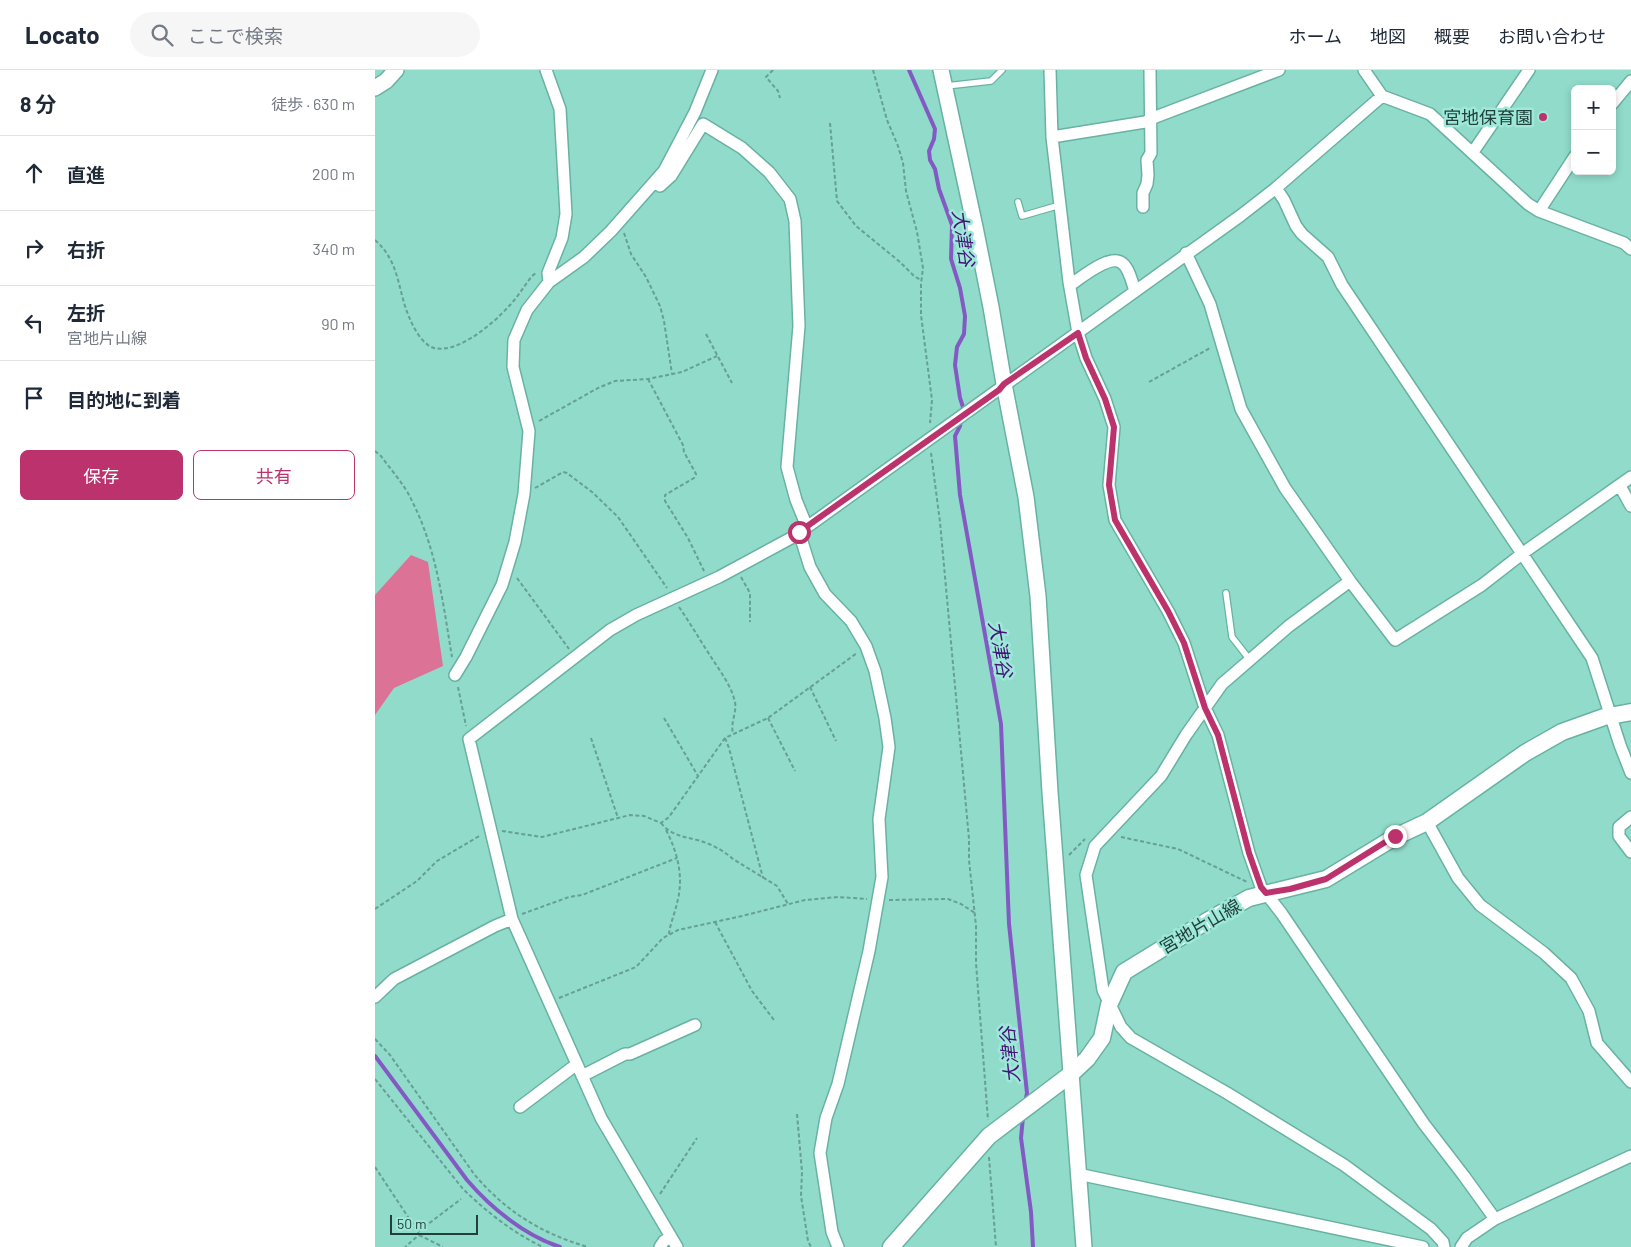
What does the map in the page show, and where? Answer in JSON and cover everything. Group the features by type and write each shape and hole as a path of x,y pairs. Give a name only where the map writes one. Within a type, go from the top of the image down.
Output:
{"main road":[{"name":"宮地片山線","path":"891,1247 989,1136 1071,1074 1087,1059 1102,1038 1109,1005 1124,972 1207,921 1263,890 1290,889 1326,879 1395,836 1427,822 1525,752 1562,732 1609,715 1631,712"}],"street":[{"path":"375,88 396,70"},
{"path":"546,70 559,109 566,214 563,238 548,273 549,279"},
{"path":"455,674 466,657 502,585 515,542 524,494 529,431 513,367 514,340 527,310 549,279 584,257 611,231 664,170 695,112 712,70"},
{"path":"941,70 984,272 1001,387 1027,496 1038,596 1050,792 1084,1247"},
{"path":"1050,70 1052,137 1070,285 1078,333 1086,358 1105,399 1114,427 1109,485 1115,520 1168,611 1184,643 1205,708 1218,735 1249,853 1263,890 1287,922 1424,1124 1495,1219"},
{"path":"1143,207 1143,193 1148,175 1147,160 1151,153 1150,70"},
{"path":"1052,137 1145,122 1279,70"},
{"path":"1364,70 1382,96 1430,114 1528,204 1539,211 1617,240 1631,249"},
{"path":"1473,152 1529,70"},
{"path":"1616,99 1631,81"},
{"path":"674,1242 601,1118 512,919 469,739 610,630 636,615 709,581 793,538 1240,216 1276,188 1382,96"},
{"path":"655,181 660,186 671,176 703,124 743,148 769,172 790,199 795,221 799,326 787,467 803,529 809,567 825,594 851,621 867,646 885,718 889,748 879,818 881,877 869,951 838,1084 826,1118 820,1153 832,1232 838,1247"},
{"path":"1539,211 1571,162"},
{"path":"1276,188 1302,234 1328,257 1342,285 1592,658 1609,715 1631,773"},
{"path":"1187,253 1211,304 1241,409 1285,488 1350,582 1395,640 1482,584 1631,477"},
{"path":"1070,285 1109,260 1119,261 1123,264 1135,291"},
{"path":"1620,486 1631,506"},
{"path":"1350,582 1289,626 1222,684 1186,735 1161,776 1095,846 1086,875 1103,990 1121,1026 1131,1038 1227,1092 1344,1166 1431,1229 1443,1242 1444,1247"},
{"path":"1631,817 1619,827 1619,836 1631,852"},
{"path":"1427,822 1458,878 1480,905 1544,953 1571,978 1589,1012 1597,1043 1630,1077"},
{"path":"375,997 394,979 512,919"},
{"path":"582,1076 625,1054 630,1054 695,1025"},
{"path":"520,1107 577,1064"},
{"path":"1461,1247 1467,1238 1495,1219 1631,1156"},
{"path":"1078,1174 1423,1247"},
{"path":"660,1247 664,1241 674,1242"}],"lane":[{"path":"944,86 991,81 1002,70"},
{"path":"1018,202 1022,216 1061,204"},
{"path":"1226,593 1233,637 1250,660"}],"path":[{"path":"773,70 766,78 778,91 779,98"},
{"path":"873,70 887,120 903,163 906,191 917,232 923,268 921,315 931,400 929,439 944,568 969,839 989,1136"},
{"path":"830,123 837,201 856,226 901,262 913,276 921,280"},
{"path":"623,232 631,254 646,277 660,306 672,374"},
{"path":"375,240 385,249 393,263 410,319 418,333 434,348 445,348 471,338 486,328 509,307 532,276 542,273 549,279"},
{"path":"706,334 733,383"},
{"path":"1149,382 1221,342"},
{"path":"528,426 598,388 615,381 648,380 682,372 717,356"},
{"path":"648,380 683,445 684,452 696,474 694,478 665,496 665,501 688,538 709,581"},
{"path":"375,451 381,456 412,499 430,540 469,739"},
{"path":"524,494 563,472 592,492 618,517 673,598 733,693 735,704 731,729 733,733"},
{"path":"735,568 750,593 750,622"},
{"path":"507,570 516,577 575,657"},
{"path":"661,823 669,817 725,738 768,718 867,646"},
{"path":"810,687 835,741"},
{"path":"664,718 698,776"},
{"path":"768,718 795,772"},
{"path":"591,738 618,818"},
{"path":"725,738 763,879"},
{"path":"375,909 417,881 437,861 487,831 542,837 630,815 644,816 661,823 667,830 677,858 681,890 669,934"},
{"path":"667,830 681,837 718,848 763,879 777,886 788,904"},
{"path":"1068,856 1085,839 1097,835 1113,835 1178,849 1263,890"},
{"path":"512,919 569,897 582,896 677,858"},
{"path":"550,1002 636,967 663,938 678,930 821,897 877,900 948,899 961,904 975,913"},
{"path":"715,922 752,992 774,1020"},
{"path":"375,1039 390,1054 488,1191 525,1221 557,1237 588,1247"},
{"path":"375,1079 463,1189 479,1205 501,1222 543,1247"},
{"path":"797,1114 802,1172 801,1196 808,1241 811,1247"},
{"path":"653,1205 697,1138"},
{"path":"989,1158 996,1247"},
{"path":"375,1167 419,1235 443,1247"},
{"path":"418,1232 461,1199"},
{"path":"405,1247 419,1235"}],"shaded area":[{"path":"411,555 428,562 443,666 394,688 375,715 375,595"}],"waterway":[{"name":"大津谷","path":"909,70 935,129 934,139 929,151 930,160 935,169 939,189 952,225 951,259 960,288 965,316 964,334 957,347 955,365 963,407 962,412"},
{"name":"大津谷","path":"961,419 955,436 960,495 1001,724 1009,924 1027,1093 1025,1103"},
{"path":"375,1056 476,1190 509,1220 547,1242 560,1247"},
{"name":"大津谷","path":"1023,1117 1021,1138 1031,1212 1033,1247"}],"place":[{"name":"宮地保育園","path":"1543,117"}],"route":[{"path":"799,532 1078,333 1086,358 1105,399 1114,427 1109,485 1115,520 1168,611 1184,643 1205,708 1218,735 1249,853 1261,887 1266,893 1290,889 1326,879 1395,836"}]}
